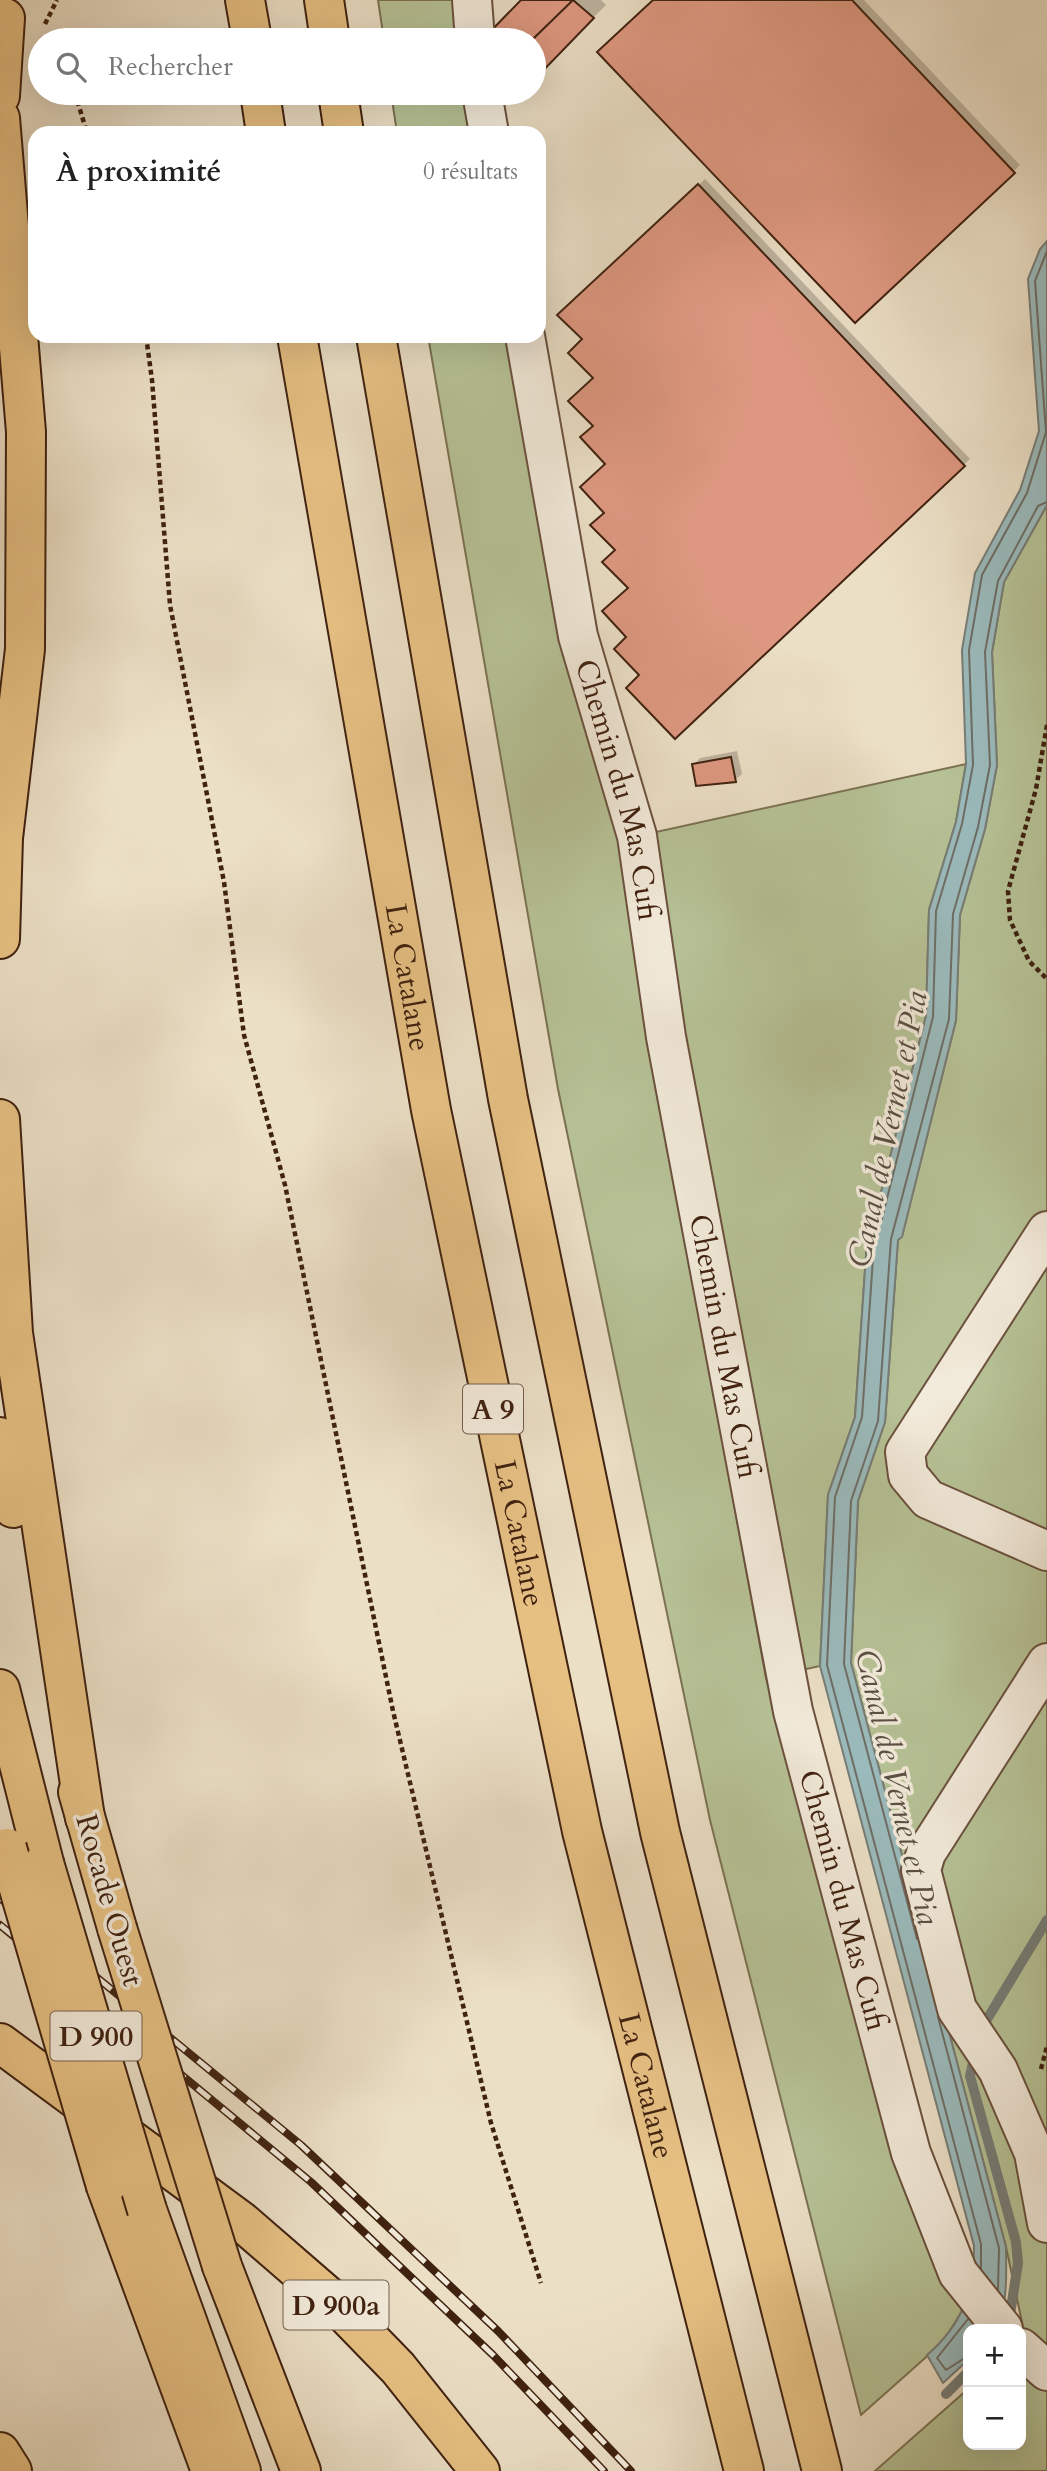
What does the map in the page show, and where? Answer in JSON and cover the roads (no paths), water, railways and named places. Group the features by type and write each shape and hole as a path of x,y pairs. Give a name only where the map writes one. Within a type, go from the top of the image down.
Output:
{"highway":[{"path":"245,0 249,28"},
{"path":"324,0 328,28"},
{"path":"0,96 5,18"},
{"path":"262,105 265,126"},
{"path":"340,105 343,126"},
{"path":"0,118 26,445 25,649 3,838 0,939"},
{"name":"La Catalane","path":"298,343 445,1178 582,1831 744,2471"},
{"name":"A 9","path":"377,343 508,1099 648,1777 822,2471"},
{"name":"D 900","path":"0,1119 13,1333 85,1818"},
{"name":"Rocade Ouest","path":"0,1437 27,1582 85,1818 222,2266 300,2471"},
{"name":"Rocade Ouest","path":"0,1689 44,1863 147,2210 241,2471"},
{"name":"D 900","path":"3,1836 106,2186 211,2471"},
{"path":"0,2043 166,2166"},
{"name":"D 900a","path":"0,2059 166,2166 242,2221 330,2298 398,2368 480,2471"},
{"path":"0,2452 12,2471"}],"street":[{"path":"472,0 474,28"},
{"path":"484,105 488,126"},
{"name":"Chemin du Mas Cufi","path":"526,343 578,636 637,836 666,1037 793,1712 911,2153 958,2273 999,2324"},
{"path":"1047,1231 905,1452 908,1475 929,1499 1047,1550"},
{"path":"1047,1663 926,1853 921,1870 957,2009 998,2070 1034,2153 1047,2223"},
{"path":"1026,2352 1047,2371"}],"water":[{"name":"Canal de Vernet et Pia","path":"1047,241 1047,505 1004,582 992,652 997,765 985,829 960,915 956,1020 902,1237 898,1240 885,1422 858,1501 851,1663 1006,2247 1006,2290 998,2321 996,2324 963,2324 963,2365 943,2383 927,2355 949,2332 964,2306 972,2278 974,2246 820,1666 828,1495 855,1417 868,1226 874,1220 926,1016 929,910 956,822 966,764 962,650 975,573 1020,490 1039,431 1028,279 1040,249"}],"waterway":[{"path":"980,2031 1047,1920"},
{"path":"975,2054 970,2076 1016,2242 1018,2263 1009,2321"},
{"path":"946,2394 963,2377"}],"railway":[{"path":"0,1898 301,2145 498,2331 631,2471"},
{"path":"0,1925 311,2182 493,2355 604,2471"}]}
